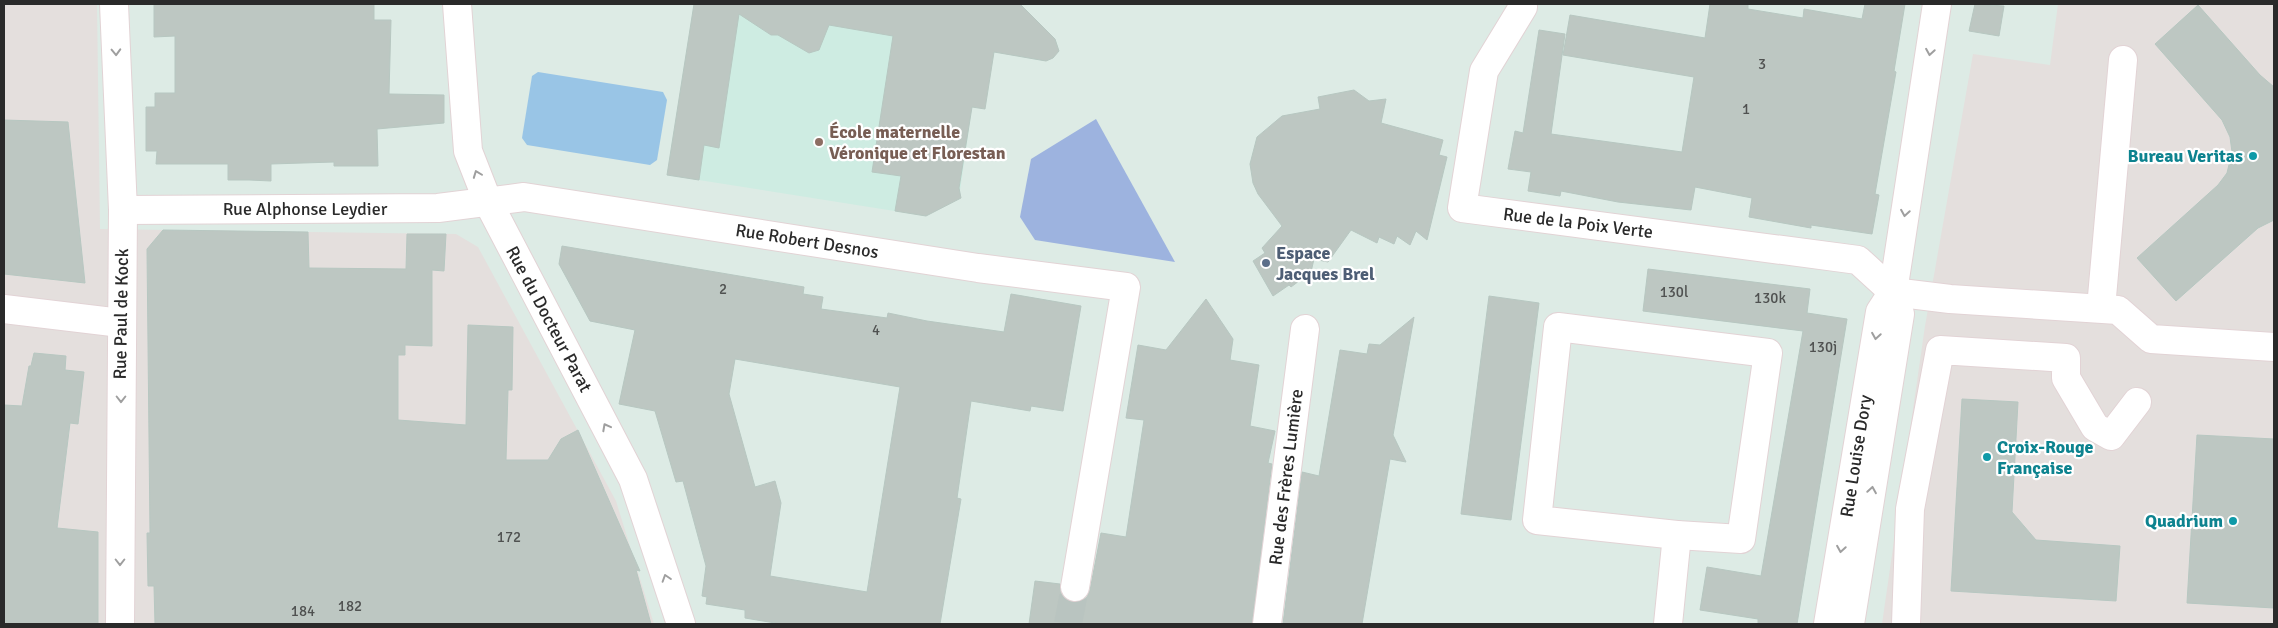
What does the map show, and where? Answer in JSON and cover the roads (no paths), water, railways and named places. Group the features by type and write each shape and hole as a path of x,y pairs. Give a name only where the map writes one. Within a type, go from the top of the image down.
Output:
{"street":[{"name":"Rue Paul de Kock","path":"114,4 122,210 120,624"},
{"name":"Rue du Docteur Parat","path":"457,4 468,151 488,202 633,479 681,624"},
{"name":"Rue Louise Dory","path":"1828,624 1880,312 1893,292 1937,4"},
{"name":"Rue de la Poix Verte","path":"1523,7 1484,71 1462,208 1858,260 1893,292"},
{"path":"2101,308 2123,60"},
{"name":"Rue Robert Desnos","path":"488,202 524,197 978,268 1126,287 1076,587"},
{"name":"Rue Alphonse Leydier","path":"122,210 438,208 488,202"},
{"name":"Rue Louise Dory","path":"1850,624 1900,314 1893,292"},
{"path":"1893,292 2118,310 2151,339 2274,347"},
{"path":"4,309 121,323"},
{"path":"1558,327 1768,353 1741,539 1677,535 1537,520 1558,327"},
{"name":"Rue des Frères Lumière","path":"1267,624 1305,329"},
{"path":"1906,624 1910,508 1940,350 2066,358 2066,378 2095,427 2111,436 2137,402"},
{"path":"1668,624 1677,535"}],"tunnel":[{"path":"1068,624 1075,587"}],"place":[{"name":"École maternelle Véronique et Florestan","path":"819,142"},
{"name":"Bureau Veritas","path":"2253,156"},
{"name":"Espace Jacques Brel","path":"1266,263"},
{"name":"Croix-Rouge Française","path":"1987,457"},
{"name":"Quadrium","path":"2233,521"}]}
